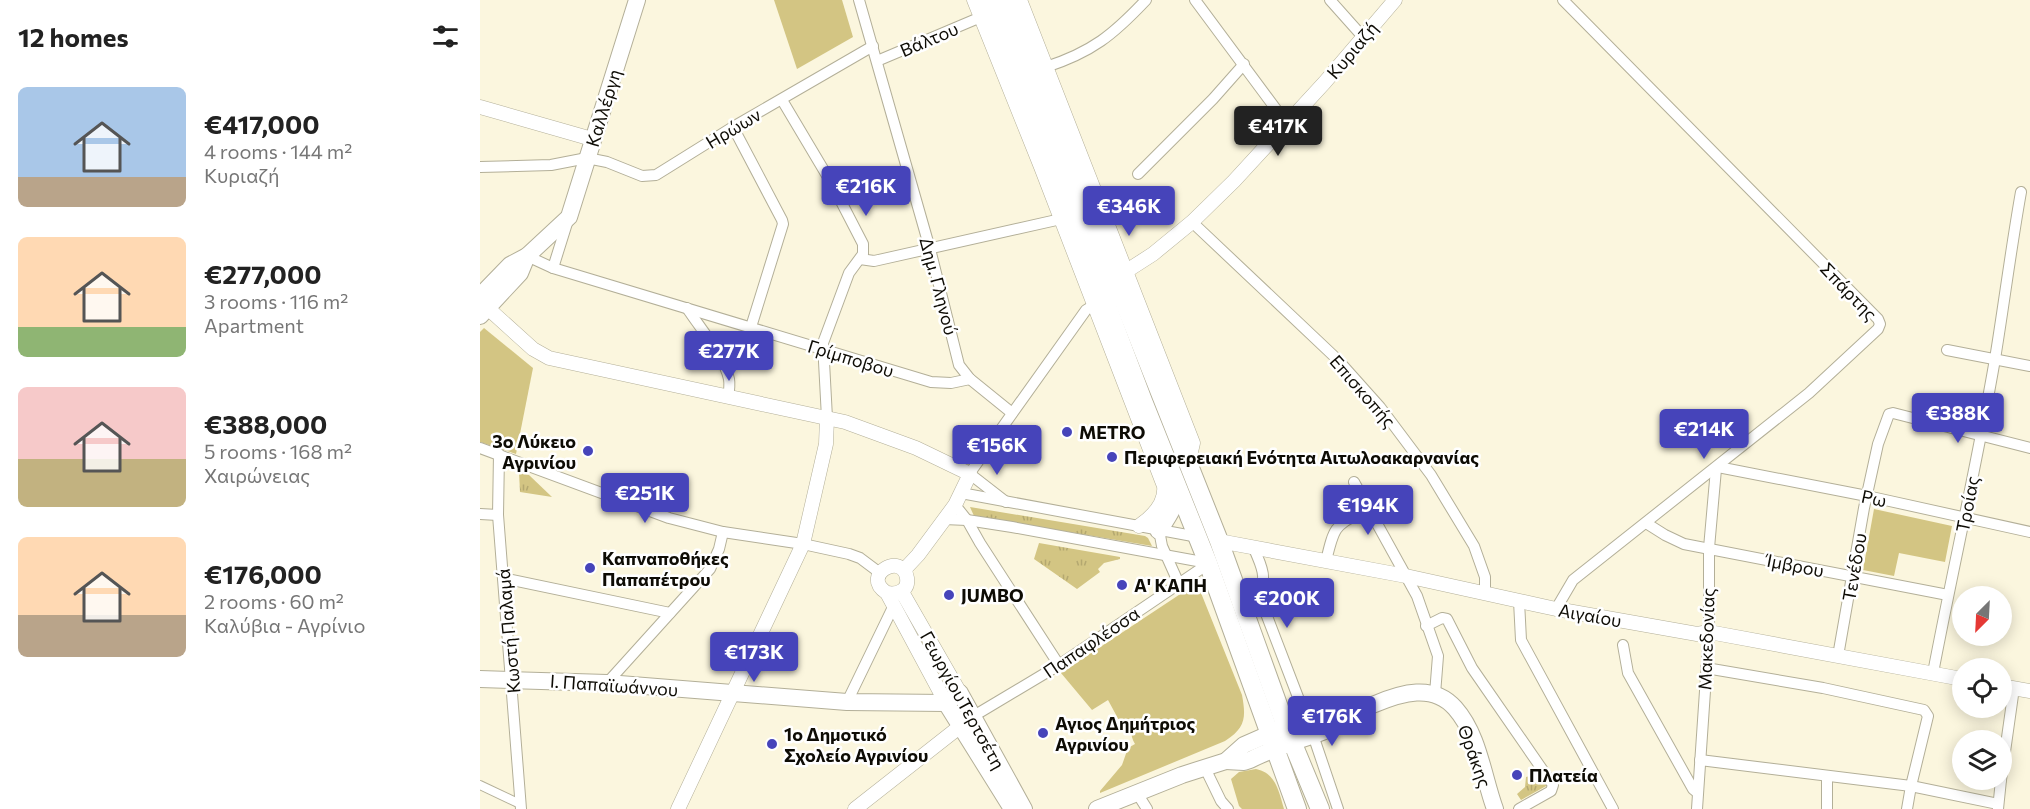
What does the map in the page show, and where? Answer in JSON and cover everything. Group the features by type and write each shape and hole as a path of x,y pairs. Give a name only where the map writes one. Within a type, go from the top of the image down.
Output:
{"main road":[{"name":"Καλλέργη","path":"569,217 637,0"},
{"path":"1004,0 1072,191 1099,289 1174,480 1281,738 1320,809"},
{"path":"985,8 1072,191 1219,542 1281,738 1297,809"},
{"path":"1011,93 1014,66"},
{"path":"1041,167 1103,212"},
{"path":"482,306 520,273 527,256 569,217"},
{"path":"1159,530 1174,504 1176,492 1174,480"},
{"name":"Ι. Παπαϊωάννου","path":"480,679 607,683 847,702 946,703"},
{"path":"1281,738 1313,735 1331,728 1351,714 1396,695 1416,691 1435,694"},
{"path":"946,703 960,693"},
{"name":"ΓεωργίουΤερτσέτη","path":"960,693 966,721 1012,809"},
{"name":"Θράκης","path":"1435,694 1456,708 1466,725 1480,757 1486,786 1495,809"},
{"name":"ΓεωργίουΤερτσέτη","path":"946,703 966,721 1024,809"},
{"path":"1097,809 1226,761 1244,762 1281,738 1306,718 1338,711 1351,714"}],"street":[{"name":"Δημ. Γληνού","path":"859,0 930,249 959,365 970,379 1012,413"},
{"path":"974,0 985,8 1011,93 1164,487 1161,504 1150,518 1139,526"},
{"path":"1020,0 1193,443 1188,465"},
{"path":"1046,67 1069,60 1092,49 1118,29 1146,0"},
{"path":"1195,0 1287,124"},
{"path":"1330,0 1363,36"},
{"name":"Κυριαζή","path":"1125,273 1154,254 1192,222 1234,181 1395,0"},
{"name":"Σπάρτης","path":"1556,609 1573,580 1809,393 1878,329 1880,321 1563,0"},
{"name":"Βάλτου","path":"877,61 985,8"},
{"name":"Ηρώων","path":"587,158 607,162 642,176 658,174 732,127 873,46"},
{"path":"1138,174 1213,99 1244,64"},
{"path":"678,809 803,544 826,444 824,342 851,270 864,251 862,240 832,184 782,100"},
{"path":"480,107 592,139"},
{"path":"732,127 783,225 751,327"},
{"path":"480,167 551,165 587,158"},
{"name":"Τροίας","path":"1933,673 1995,359 2021,192"},
{"path":"553,268 569,217"},
{"path":"860,259 874,261 1060,219"},
{"name":"Επισκοπής","path":"1192,222 1338,360 1380,407 1431,475 1474,546 1484,574 1485,594"},
{"name":"Γρίμποβου","path":"527,256 553,268 931,382 951,383 970,379"},
{"path":"904,570 918,555 958,499 970,474 1012,413 1086,310 1094,305"},
{"path":"482,306 534,349 549,357 827,418 868,430 916,448 970,474 1006,502"},
{"path":"687,308 722,361 729,382 728,398"},
{"path":"1947,350 2030,366"},
{"name":"Τενέδου","path":"1838,656 1867,496 1878,444 1887,416 1893,413 1981,435"},
{"path":"1981,435 2030,448"},
{"path":"480,448 669,518 723,532 803,544 860,558 880,573"},
{"name":"Κωστή Παλαμά","path":"499,454 498,515 520,807"},
{"name":"Ρω","path":"1717,468 1867,496 2030,532"},
{"name":"Μακεδονίας","path":"1698,809 1709,632 1708,548 1717,468"},
{"path":"1354,482 1417,596 1438,656 1435,694"},
{"path":"958,499 1006,502 1198,537"},
{"path":"958,499 980,543 1059,665"},
{"path":"1326,561 1336,528 1368,508"},
{"path":"480,514 498,515"},
{"path":"944,519 968,520 1208,563"},
{"name":"Ίμβρου","path":"1646,523 1676,541 1948,595"},
{"path":"1159,530 1164,554 1179,584"},
{"path":"607,683 710,569 719,549 723,532"},
{"name":"Αιγαίου","path":"1219,542 1406,576 1556,609 1697,634 1709,632 1952,677"},
{"path":"1254,548 1263,574 1260,598 1306,718"},
{"name":"Παπαφλέσσα","path":"966,721 1059,665 1208,563"},
{"path":"847,702 894,596 907,579 904,570 891,566 882,570 879,583 884,591 894,596"},
{"path":"503,578 670,613"},
{"name":"ΓεωργίουΤερτσέτη","path":"894,596 960,693"},
{"name":"ΓεωργίουΤερτσέτη","path":"894,596 946,703"},
{"path":"1520,601 1519,634 1521,640 1613,809"},
{"path":"1426,626 1442,618 1447,619 1472,668 1553,785 1551,791 1518,809"},
{"path":"1623,645 1628,673 1698,793"},
{"path":"1706,668 1823,688 1924,710 1928,716 1907,809"},
{"path":"2012,687 2030,689"},
{"path":"855,809 966,721"},
{"path":"1313,735 1338,809"},
{"path":"1700,760 1911,786 1998,806 2000,790"},
{"path":"1205,768 1221,801 1228,809"},
{"path":"1827,777 1827,809"},
{"path":"480,785 520,807"},
{"path":"1137,793 1147,809"}],"green space":[{"path":"774,0 842,0 853,37 797,69"},
{"path":"484,328 533,368 516,454 480,442 480,332"},
{"path":"519,472 529,475 552,497 520,492"},
{"path":"970,507 1145,536 1152,546 974,516"},
{"path":"1874,509 1952,526 1945,562 1899,553 1894,576 1863,570"},
{"path":"1039,543 1120,557 1120,559 1104,563 1098,569 1100,572 1077,589 1034,559"},
{"path":"1197,583 1242,695 1244,716 1241,727 1225,741 1100,793 1122,765 1128,748 1135,744 1129,723 1128,720 1121,724 1108,700 1092,710 1061,673"},
{"path":"1256,769 1263,771 1276,784 1284,809 1242,809 1239,806 1231,779 1239,772"},
{"path":"1541,773 1548,785 1521,800 1517,794 1525,787 1526,777"}],"place":[{"name":"METRO","path":"1067,432"},
{"name":"3ο Λύκειο Αγρινίου","path":"588,451"},
{"name":"Περιφερειακή Ενότητα Αιτωλοακαρνανίας","path":"1112,457"},
{"name":"Καπναποθήκες Παπαπέτρου","path":"590,568"},
{"name":"Α' ΚΑΠΗ","path":"1122,585"},
{"name":"JUMBO","path":"949,595"},
{"name":"Αγιος Δημήτριος Αγρινίου","path":"1043,733"},
{"name":"1ο Δημοτικό Σχολείο Αγρινίου","path":"772,744"},
{"name":"Πλατεία","path":"1517,775"}]}
